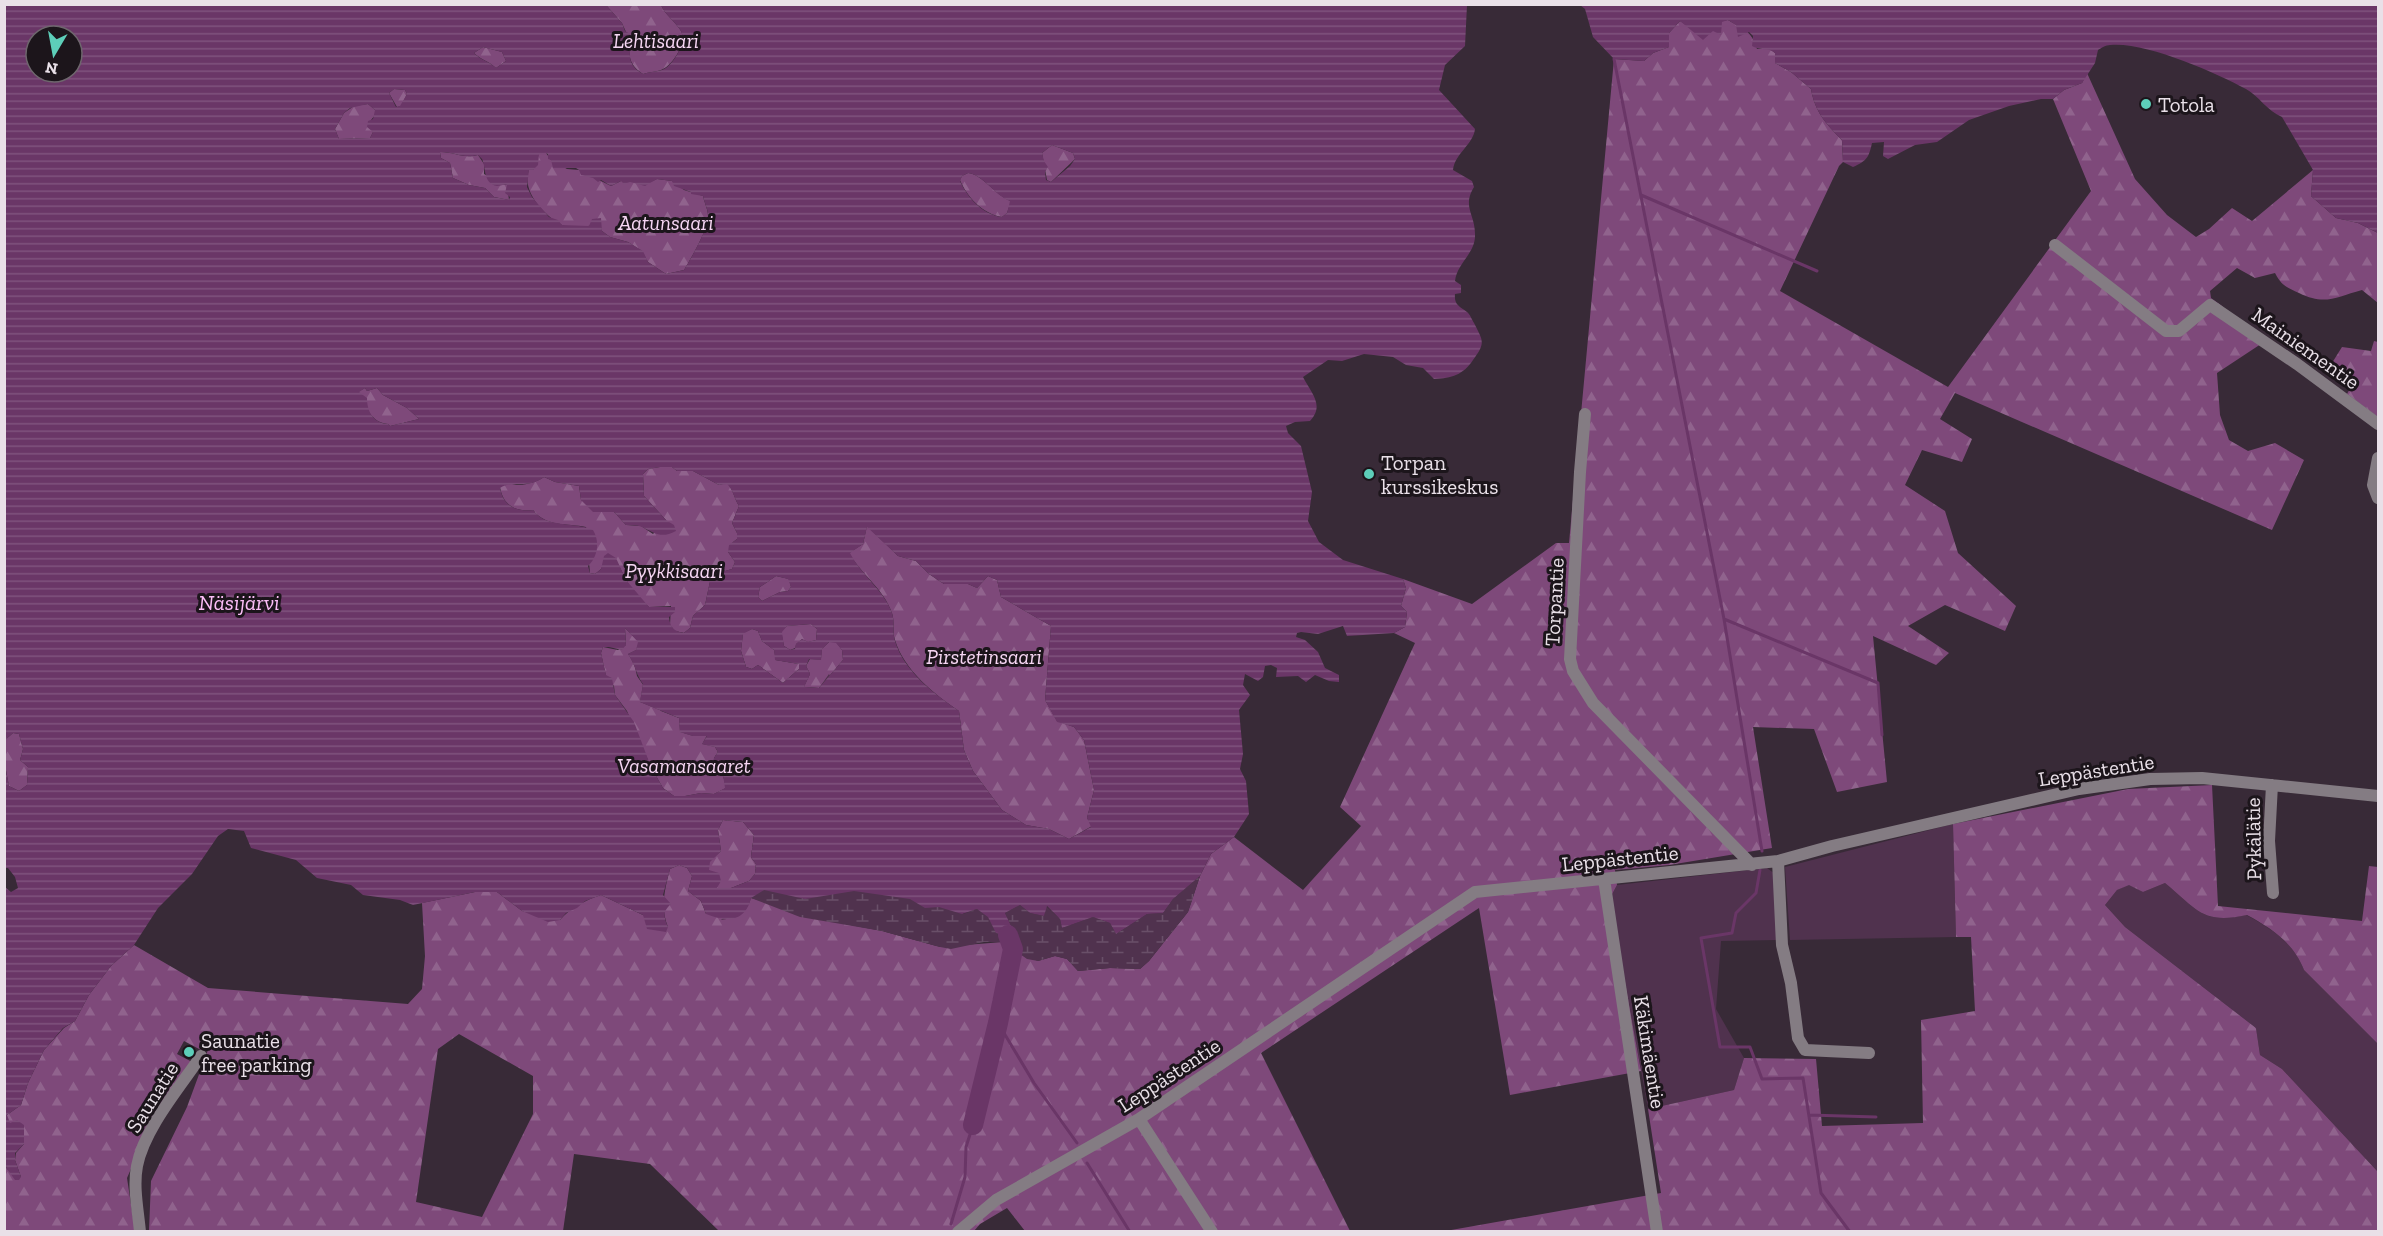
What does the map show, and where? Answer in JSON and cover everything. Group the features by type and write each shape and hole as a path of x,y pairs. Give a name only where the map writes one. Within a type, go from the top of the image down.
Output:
{"street":[{"name":"Mainiementie","path":"2055,245 2166,331 2179,331 2210,305 2297,363 2379,424"},
{"name":"Torpantie","path":"1585,414 1570,659 1573,671 1593,703 1752,865"},
{"path":"2379,458 2373,484 2379,498"},
{"name":"Leppästentie","path":"958,1232 996,1200 1139,1119 1475,892 1778,861 1832,846 2097,785 2150,779 2202,778 2379,796"},
{"name":"Pykälätie","path":"2272,784 2269,841 2273,893"},
{"path":"1778,861 1782,945 1791,983 1798,1038 1804,1050 1869,1053"},
{"name":"Käkimäentie","path":"1604,879 1658,1232"},
{"name":"Saunatie","path":"140,1232 135,1185 141,1152 152,1129 201,1056"},
{"path":"1139,1119 1212,1232"}],"green space":[{"name":"Lehtisaari","path":"606,5 661,5 679,27 682,36 678,53 670,64 659,71 643,74 639,71 631,61 631,43 622,23"},
{"path":"1728,20 1746,31 1757,49 1770,49 1775,53 1775,63 1791,72 1811,89 1822,117 1842,140 1843,162 1839,166 1780,291 1948,387 2091,191 2053,99 2064,90 2082,83 2087,73 2135,179 2167,215 2196,237 2209,229 2232,208 2252,221 2313,170 2311,196 2336,218 2358,223 2378,233 2378,303 2362,290 2330,299 2316,299 2288,287 2275,273 2255,278 2237,268 2210,291 2211,298 2229,315 2267,340 2217,373 2220,415 2229,440 2248,451 2275,443 2304,460 2272,530 1955,393 1940,419 1972,439 1962,462 1922,450 1905,485 1945,511 1958,553 2016,606 2005,631 1945,605 1908,626 1949,653 1936,665 1873,636 1887,782 1837,792 1814,729 1753,727 1772,848 1669,865 1615,870 1617,885 1610,898 1641,1071 1510,1095 1479,908 1261,1053 1350,1231 1025,1231 1007,1208 980,1224 974,1231 719,1231 650,1164 574,1154 563,1231 149,1231 151,1181 187,1107 208,1050 201,1050 184,1041 177,1054 194,1063 156,1111 127,1178 135,1231 5,1231 4,1161 7,1169 21,1177 15,1160 16,1153 24,1144 7,1120 7,1115 21,1105 28,1083 44,1050 64,1028 75,1021 89,995 111,966 134,945 208,988 408,1004 422,989 425,956 422,903 475,892 497,892 522,911 560,920 579,905 601,895 668,927 664,913 665,891 670,869 679,865 687,868 692,876 688,891 701,901 706,914 751,898 940,947 1003,942 1017,952 1038,961 1055,956 1067,959 1078,971 1110,968 1140,969 1188,912 1200,876 1211,854 1234,837 1303,890 1361,826 1340,807 1415,643 1394,633 1405,627 1407,612 1401,606 1406,588 1403,579 1472,604 1556,543 1569,543 1614,59 1644,61 1653,53 1669,47 1669,33 1680,21 1688,26","holes":["459,1034 533,1076 533,1114 482,1217 416,1202 438,1049"]},
{"path":"483,47 502,52 506,61 496,68 474,53"},
{"path":"394,89 405,90 407,94 401,106 397,107 389,93"},
{"path":"368,104 375,110 375,115 371,120 373,132 370,138 339,139 335,129 344,113 354,106"},
{"path":"1052,145 1073,153 1075,159 1051,182 1047,180 1042,153"},
{"path":"440,152 478,155 484,164 484,174 507,185 509,200 494,197 485,188 469,185 453,178 450,163 441,158"},
{"name":"Aatunsaari","path":"539,153 546,153 551,160 567,169 579,170 611,186 621,181 648,183 657,179 672,181 684,190 703,196 708,213 707,222 699,244 684,270 666,274 648,262 642,251 602,231 600,223 571,227 562,225 549,216 536,202 528,187 529,170 533,170"},
{"path":"968,173 979,177 1011,201 1007,213 1002,217 995,215 976,204 960,180"},
{"path":"2374,341 2378,342 2378,417 2347,394 2354,381 2332,363 2342,347 2371,351"},
{"path":"365,388 367,391 377,388 383,395 407,408 419,419 390,426 382,423 369,412 358,392"},
{"name":"Pyykkisaari","path":"672,467 677,471 693,471 719,485 727,483 739,506 732,523 737,539 728,552 735,562 732,569 725,571 718,565 713,567 705,605 693,616 690,628 684,633 675,631 670,625 671,606 649,607 631,588 612,556 608,554 601,569 595,574 590,573 586,527 550,522 533,510 515,508 507,503 500,487 508,483 526,484 544,477 555,482 579,486 581,500 614,512 626,525 641,526 653,534 666,520 644,496 643,474 648,469"},
{"name":"Pirstetinsaari","path":"867,526 898,556 916,561 944,584 968,584 977,588 988,576 997,580 1001,597 1051,626 1045,700 1057,721 1074,727 1084,740 1094,790 1087,818 1092,826 1069,839 1049,829 1026,825 1002,810 973,771 964,750 959,711 930,689 905,661 895,640 893,616 884,596 849,553 863,544"},
{"path":"776,576 789,579 791,587 788,591 780,592 762,601 758,597 760,587"},
{"path":"705,605 726,653 723,658 726,664 734,664 737,661 736,656 741,651 746,667 752,669 758,665 783,683 799,669 799,664 775,660 784,646 790,650 795,649 796,644 802,639 808,642 816,640 829,642 822,649 821,660 809,659 806,666 810,674 804,687 819,688 829,674 963,914 977,909 1012,928 1005,913 1020,905 1030,913 1044,916 1046,906 1060,919 1062,928 1093,917 1110,923 1116,934 1147,914 1163,913 1173,899 1200,876 1188,912 1140,969 1110,968 1078,971 1067,959 1055,956 1038,961 1027,959 1003,942 984,942 951,949 882,931 800,917 751,898 744,912 721,920 730,911 736,886 749,881 755,874 756,864 751,857 754,835 743,822 723,820 714,794 726,788 723,775 713,766 718,752 715,747 702,744 707,735 693,736 680,732 679,718 640,702 643,684 628,654 636,650 639,642 670,625 675,631 684,633 690,628 693,616"},
{"path":"811,624 817,629 816,640 790,650 784,646 781,631 787,626"},
{"name":"Vasamansaaret","path":"625,628 639,642 634,662 637,676 661,711 679,718 693,736 707,735 706,740 718,752 714,758 723,775 726,788 714,794 674,796 663,788 651,767 627,711 615,695 614,686 606,676 601,653 603,647 618,650 626,645"},
{"path":"752,629 758,631 762,641 774,650 776,660 799,664 799,669 783,683 758,665 752,669 746,667 741,651 743,633"},
{"path":"829,642 836,642 842,650 843,660 819,688 803,687 810,674 806,666 810,659"},
{"path":"13,733 19,734 23,749 20,760 28,767 27,785 19,791 9,786 5,765 4,741"},
{"path":"2212,785 2218,906 2362,921 2369,866 2378,867 2378,1044 2304,970 2300,960 2281,937 2247,915 2232,918 2210,916 2193,907 2165,883 2143,892 2129,885 2117,890 2105,905 2125,927 2256,1028 2260,1055 2282,1069 2378,1172 2378,1231 1440,1232 1661,1193 1648,1109 1734,1090 1744,1058 1816,1059 1822,1126 1923,1123 1921,1020 1975,1011 1971,937 1956,937 1953,824 2128,789"},
{"path":"723,820 743,822 754,835 751,857 756,864 755,874 749,881 731,888 717,888 709,870 709,862 721,851 718,830"},
{"path":"1953,824 1956,937 1790,940 1785,867"},
{"path":"1767,868 1775,874 1778,940 1721,941 1716,1009 1744,1058 1734,1090 1648,1109 1610,898 1617,885"},
{"path":"2165,883 2193,907 2209,916 2231,918 2246,915 2281,937 2300,960 2304,970 2378,1044 2378,1172 2282,1069 2260,1055 2256,1028 2125,927 2105,905 2117,890 2129,884 2143,892"}],"water":[{"name":"Näsijärvi","path":"5,4 606,5 622,23 625,31 632,35 631,62 643,74 666,68 681,47 681,31 661,5 1467,5 1465,46 1445,65 1439,90 1475,129 1471,140 1454,164 1453,170 1472,181 1474,187 1469,205 1475,234 1473,247 1456,275 1455,281 1461,285 1461,293 1455,294 1455,301 1469,314 1482,342 1480,349 1461,372 1452,377 1434,379 1423,368 1406,365 1393,357 1364,354 1342,361 1328,360 1303,377 1315,399 1314,415 1310,421 1295,422 1286,426 1288,433 1301,446 1312,492 1308,521 1319,542 1343,560 1403,579 1406,588 1401,606 1407,612 1405,627 1394,633 1347,636 1343,626 1318,634 1297,633 1296,637 1305,640 1318,652 1325,668 1339,675 1339,682 1329,681 1315,675 1306,682 1298,676 1276,677 1277,668 1271,665 1265,666 1263,677 1258,681 1245,674 1243,685 1250,695 1239,710 1243,754 1240,769 1246,781 1249,814 1234,837 1211,854 1200,876 1173,899 1163,913 1147,914 1116,934 1110,923 1093,917 1062,928 1060,919 1047,906 1044,916 1030,913 1020,905 1005,913 1012,928 1008,935 996,933 988,917 977,909 962,914 939,907 925,908 910,899 854,891 805,899 764,890 751,898 744,912 739,916 727,919 706,914 701,901 688,891 692,876 687,868 679,865 670,869 663,895 671,904 665,912 668,927 666,932 647,929 643,915 601,895 585,901 566,913 560,920 548,922 522,911 497,892 475,892 413,905 400,900 363,895 351,885 317,878 296,860 251,848 244,831 228,829 218,836 192,874 158,908 134,945 111,966 89,995 75,1021 63,1028 44,1050 28,1083 21,1105 7,1115 10,1123 17,1120 24,1125 24,1144 15,1153 21,1177 15,1180 4,1161 5,887 11,892 18,888 15,877 8,868 5,868 5,765 9,786 19,791 27,785 28,767 20,760 23,749 19,734 13,733 4,741","holes":["483,47 502,52 506,61 496,68 474,53","394,89 405,90 407,94 400,106 396,107 389,93","368,104 375,110 373,119 368,121 367,127 373,132 370,138 339,139 335,129 344,113 350,108","1052,145 1073,153 1075,159 1051,182 1046,180 1045,172 1048,167 1042,153","440,152 478,155 482,159 489,182 497,186 507,185 505,193 510,197 509,200 494,197 485,188 469,185 453,178 450,163 441,158","545,153 548,154 553,168 576,168 581,175 598,182 601,180 611,186 621,181 624,184 630,182 645,186 657,179 672,181 674,186 691,192 691,194 703,196 708,215 707,221 699,244 684,270 666,274 648,262 643,251 628,242 610,237 602,231 601,218 592,219 589,226 562,225 558,220 549,217 532,197 527,187 529,170 533,170 538,165 539,154","968,173 979,177 1010,201 1007,213 1002,217 995,216 982,209 971,199 960,181 962,176","365,388 367,391 377,388 383,395 407,408 419,419 390,426 375,419 370,412 367,398 359,392","660,467 672,467 677,471 693,471 719,485 727,484 739,506 732,523 737,539 729,545 728,552 735,562 732,569 725,571 718,565 713,567 705,605 693,616 690,628 684,633 675,630 670,624 669,617 675,612 675,607 649,607 626,580 616,558 608,553 604,556 601,569 595,574 590,573 588,566 597,549 597,539 593,530 545,520 533,510 515,508 507,503 500,488 510,484 532,483 544,477 555,482 579,486 581,500 593,512 614,512 626,525 640,526 658,534 666,535 676,531 674,525 666,520 644,496 643,474 648,469","867,527 898,556 916,561 944,584 968,584 977,588 988,576 997,580 1001,597 1051,626 1045,700 1057,722 1074,727 1084,740 1094,790 1087,818 1091,827 1069,839 1049,829 1026,825 1002,810 973,771 964,750 959,711 921,681 905,662 895,641 893,616 888,605 850,553 863,544","776,576 788,579 791,587 788,591 780,592 762,601 758,597 760,587","811,624 817,629 816,640 808,642 802,639 796,644 795,649 790,650 784,646 782,632 787,626","625,628 638,642 636,650 628,654 643,684 640,702 679,718 680,732 693,736 707,736 702,744 715,747 718,752 713,766 723,775 725,788 714,794 701,793 685,796 674,796 663,788 651,767 634,722 615,695 612,678 606,675 601,653 603,647 622,650 626,645","752,629 758,631 762,641 774,650 775,660 799,664 799,669 783,683 758,665 752,669 746,667 741,651 743,634","829,642 836,643 842,650 843,660 819,688 804,687 810,674 806,666 809,659 821,660 822,649","723,820 743,822 754,835 751,857 756,864 755,874 749,881 731,888 717,888 721,881 719,873 709,870 710,862 721,851 718,830"]},
{"path":"1580,5 2378,5 2378,233 2358,223 2336,218 2311,196 2313,170 2282,117 2246,89 2216,74 2160,53 2124,45 2105,46 2098,50 2095,63 2082,83 2064,90 2053,99 2041,99 2009,106 1969,120 1937,142 1915,145 1888,159 1883,156 1884,142 1872,143 1867,158 1853,167 1843,162 1842,140 1822,117 1811,89 1791,72 1775,63 1775,53 1752,46 1753,36 1749,32 1738,37 1736,25 1728,20 1722,22 1721,35 1713,31 1703,40 1680,21 1669,33 1669,47 1653,53 1644,61 1614,59 1593,37 1585,9"}],"waterway":[{"path":"1614,59 1724,619 1762,851"},
{"path":"1641,195 1817,271"},
{"path":"1724,619 1878,683 1882,735"},
{"path":"1760,870 1756,893 1736,913 1732,933 1701,938 1720,1047 1750,1047 1762,1079 1803,1078 1821,1193 1850,1232"},
{"path":"973,1125 1013,949 1008,935"},
{"path":"998,1023 1034,1083 1077,1143"},
{"path":"1809,1115 1876,1117"},
{"path":"951,1224 965,1177 966,1147 973,1125"},
{"path":"1087,1163 1130,1232"}],"place":[{"name":"Totola","path":"2146,104"},
{"name":"Torpan kurssikeskus","path":"1369,474"},
{"name":"Saunatie free parking","path":"189,1052"}]}
